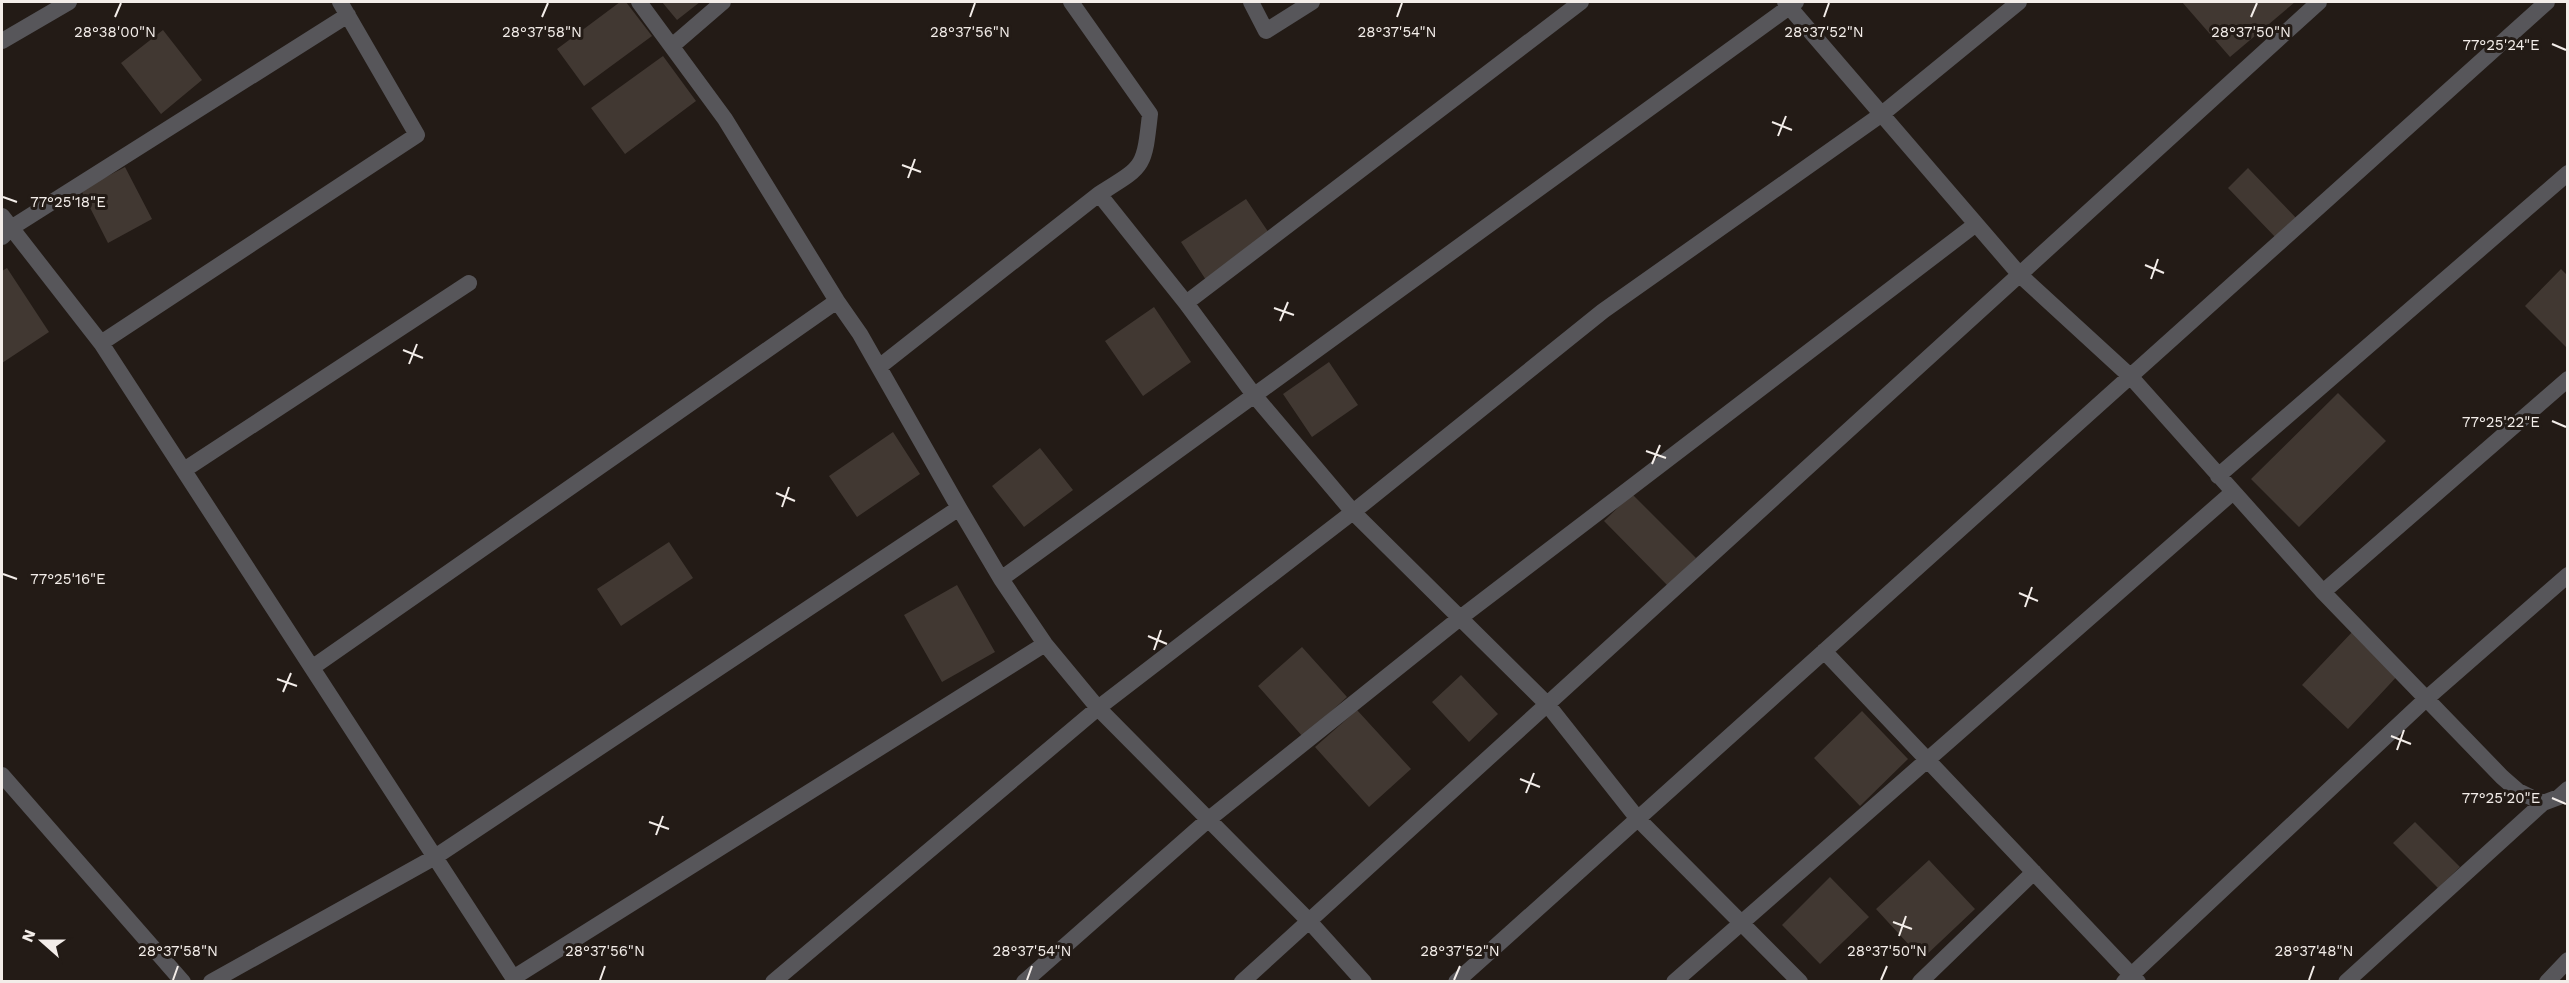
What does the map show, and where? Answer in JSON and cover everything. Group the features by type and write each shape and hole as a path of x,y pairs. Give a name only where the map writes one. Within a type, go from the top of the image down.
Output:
{"street":[{"path":"2,41 69,2"},
{"path":"639,2 725,119 879,367 1001,579 1045,644 1098,708 1309,921 1364,981"},
{"path":"672,46 723,2"},
{"path":"879,367 1099,194 1137,170 1146,150 1150,114 1071,2"},
{"path":"1251,2 1266,31 1312,2"},
{"path":"1186,303 1581,2"},
{"path":"773,981 1098,708 1353,512 1603,311 1882,114 2019,2"},
{"path":"1242,981 2319,2"},
{"path":"1456,981 2547,2"},
{"path":"1001,579 1790,3 2020,275 2130,376 2323,592 2502,777 2518,791 2543,803"},
{"path":"101,343 417,135 344,8 5,227 101,343 514,980 1045,644"},
{"path":"2218,476 2568,173"},
{"path":"1099,194 1186,303 1254,395 1353,512 1547,704 1638,819 1800,981"},
{"path":"1024,981 1209,819 1460,618 1976,224"},
{"path":"184,470 469,283"},
{"path":"313,667 837,301"},
{"path":"2323,592 2568,379"},
{"path":"1674,981 2233,492"},
{"path":"211,981 435,857 959,508"},
{"path":"1824,651 2034,872 2131,979 2426,699 2568,575"},
{"path":"2,775 183,981"},
{"path":"2346,981 2543,803 2559,797 2568,789"},
{"path":"1920,981 2034,872"},
{"path":"2547,981 2568,960"}],"building":[{"path":"620,2 626,2 652,36 584,86 557,49"},
{"path":"662,2 700,2 677,20"},
{"path":"2182,2 2295,2 2230,57"},
{"path":"163,30 202,80 161,114 121,63"},
{"path":"663,56 696,101 625,154 591,108"},
{"path":"125,167 152,219 108,243 81,190"},
{"path":"2248,168 2299,221 2278,240 2228,188"},
{"path":"1246,199 1271,236 1206,280 1181,242"},
{"path":"7,268 49,332 2,363 2,271"},
{"path":"2561,269 2568,276 2568,349 2525,306"},
{"path":"1154,307 1191,362 1143,396 1105,341"},
{"path":"1329,362 1358,405 1312,437 1283,394"},
{"path":"2338,393 2386,441 2299,527 2251,479"},
{"path":"893,432 920,474 857,517 829,476"},
{"path":"1040,448 1073,490 1024,527 992,486"},
{"path":"1632,494 1696,558 1668,586 1604,521"},
{"path":"669,542 693,578 621,626 597,589"},
{"path":"957,585 995,652 942,682 904,615"},
{"path":"2355,629 2401,672 2348,729 2302,685"},
{"path":"1302,647 1347,697 1303,737 1258,686"},
{"path":"1461,675 1498,714 1469,742 1432,702"},
{"path":"1357,710 1411,769 1369,807 1315,747"},
{"path":"1862,711 1908,759 1860,806 1814,758"},
{"path":"2415,822 2460,867 2438,888 2393,843"},
{"path":"1929,860 1975,909 1922,959 1876,909"},
{"path":"1830,877 1869,917 1820,964 1782,925"}]}
